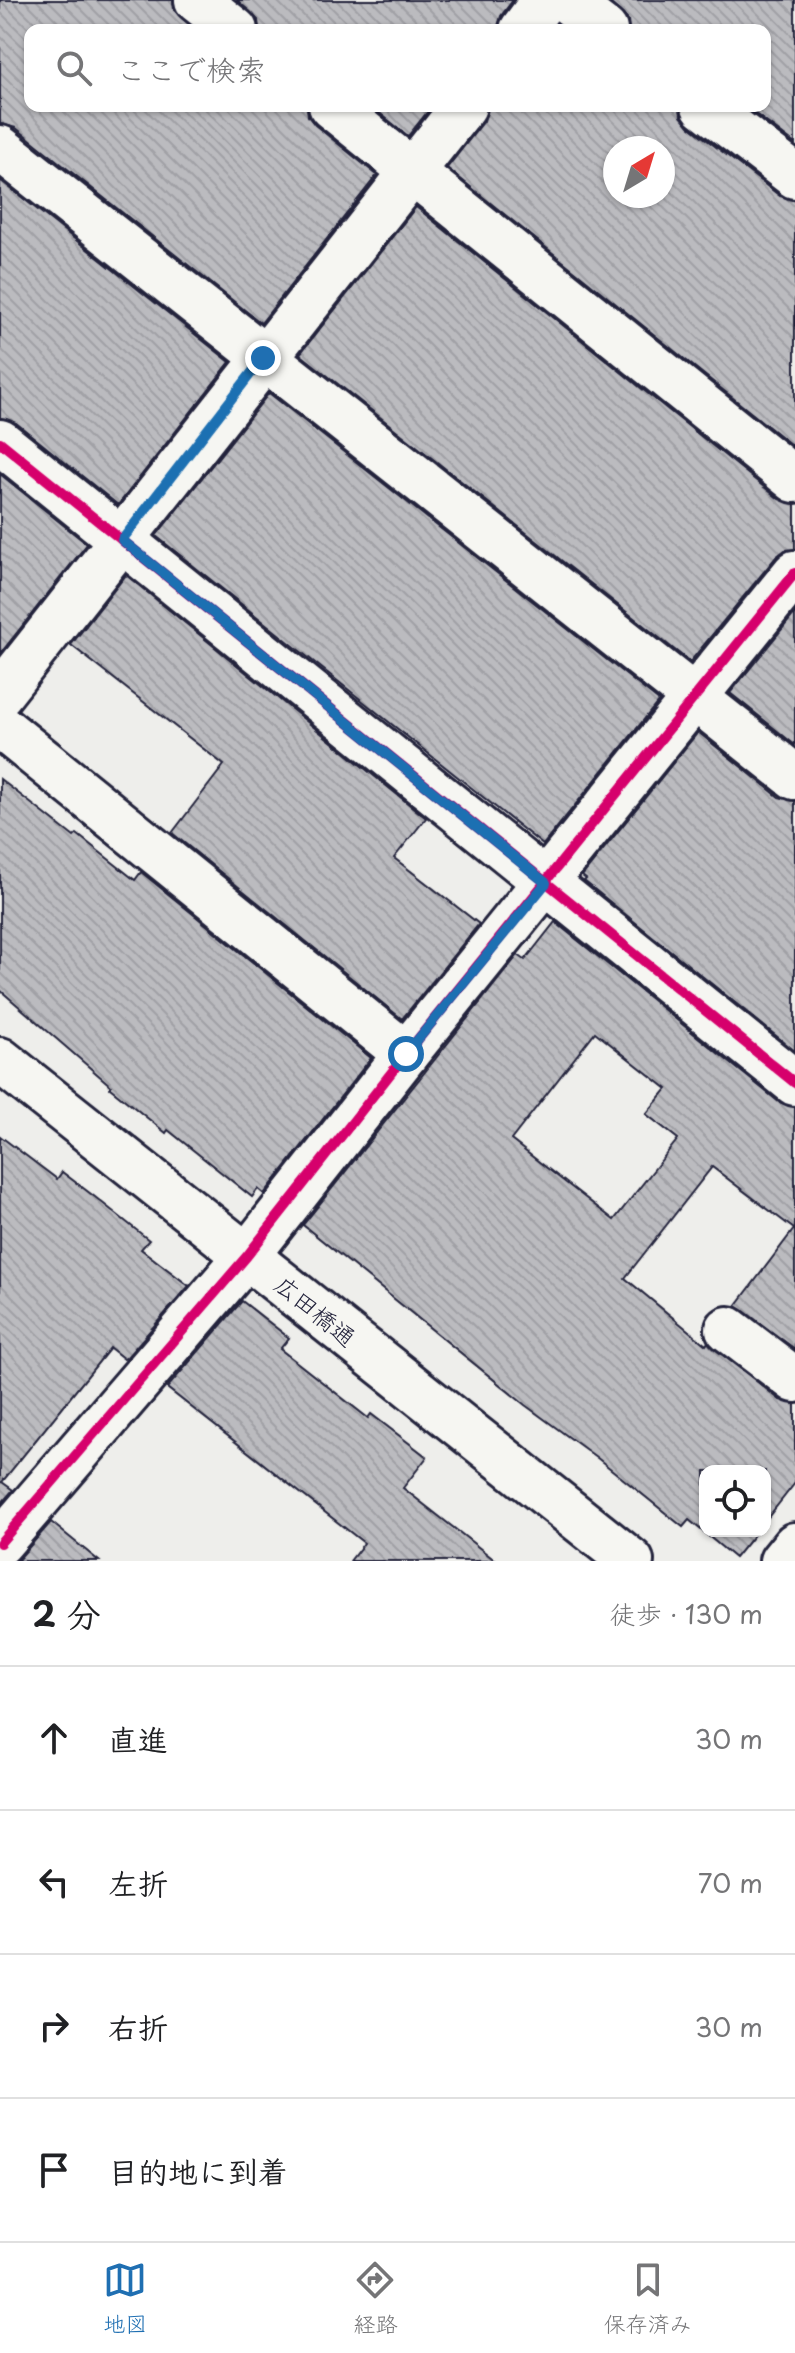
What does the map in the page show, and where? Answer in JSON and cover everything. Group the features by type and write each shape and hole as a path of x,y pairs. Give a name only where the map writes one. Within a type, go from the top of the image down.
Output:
{"street":[{"path":"197,0 227,24"},
{"path":"526,24 544,0"},
{"path":"566,0 597,24"},
{"path":"339,112 795,480"},
{"path":"0,694 459,112"},
{"path":"712,112 795,176"},
{"path":"0,148 795,777"},
{"path":"0,442 795,1083"},
{"path":"0,1543 247,1256 795,573"},
{"path":"0,726 406,1054"},
{"name":"広田橋通","path":"0,1060 631,1561"},
{"path":"728,1329 795,1380"},
{"path":"782,1561 795,1545"}],"building":[{"path":"0,0 173,0 174,10 189,24 24,24 24,112 308,112 315,125 377,175 261,323 16,128 0,124"},
{"path":"237,0 513,0 499,24 258,24"},
{"path":"607,0 795,0 795,144 753,112 771,112 771,24 628,24"},
{"path":"378,112 427,112 408,136"},
{"path":"486,112 681,112 689,126 780,196 795,200 795,448 447,168 484,121"},
{"path":"0,180 230,362 118,505 16,423 0,418"},
{"path":"416,207 779,499 795,504 795,549 785,550 776,557 690,662 300,354"},
{"path":"269,393 659,701 543,845 156,536"},
{"path":"0,474 87,544 0,654"},
{"path":"126,575 426,818 394,858 479,924 402,1019 172,833 224,765 71,645"},
{"path":"795,613 795,745 730,693"},
{"path":"698,732 779,797 795,801 795,1051 584,881 586,879 582,876"},
{"path":"0,779 135,880 141,872 371,1058 264,1194 258,1189 252,1197 168,1130 166,1133 110,1088 0,990"},
{"path":"555,922 779,1102 795,1107 795,1349 736,1306 794,1229 712,1167 625,1278 706,1345 708,1342 780,1400 795,1404 795,1483 771,1513 771,1465 699,1465 699,1528 689,1520 683,1527 525,1405 303,1225 518,955 525,960","holes":["595,1032 667,1089 646,1114 678,1139 614,1220 511,1140"]},
{"path":"0,1136 57,1179 62,1172 95,1197 149,1240 141,1249 189,1286 127,1357 124,1359 110,1348 2,1482 13,1490 0,1505"},
{"path":"242,1301 289,1338 280,1349 368,1418 371,1414 427,1457 403,1488 496,1561 350,1561 364,1543 167,1388"},
{"path":"51,1522 99,1561 17,1561"},
{"path":"710,1537 752,1537 735,1558"}],"cycle path":[{"path":"0,442 795,1083"},
{"path":"0,1543 247,1256 795,573"}],"route":[{"path":"263,358 122,540 546,883 406,1054"}]}
